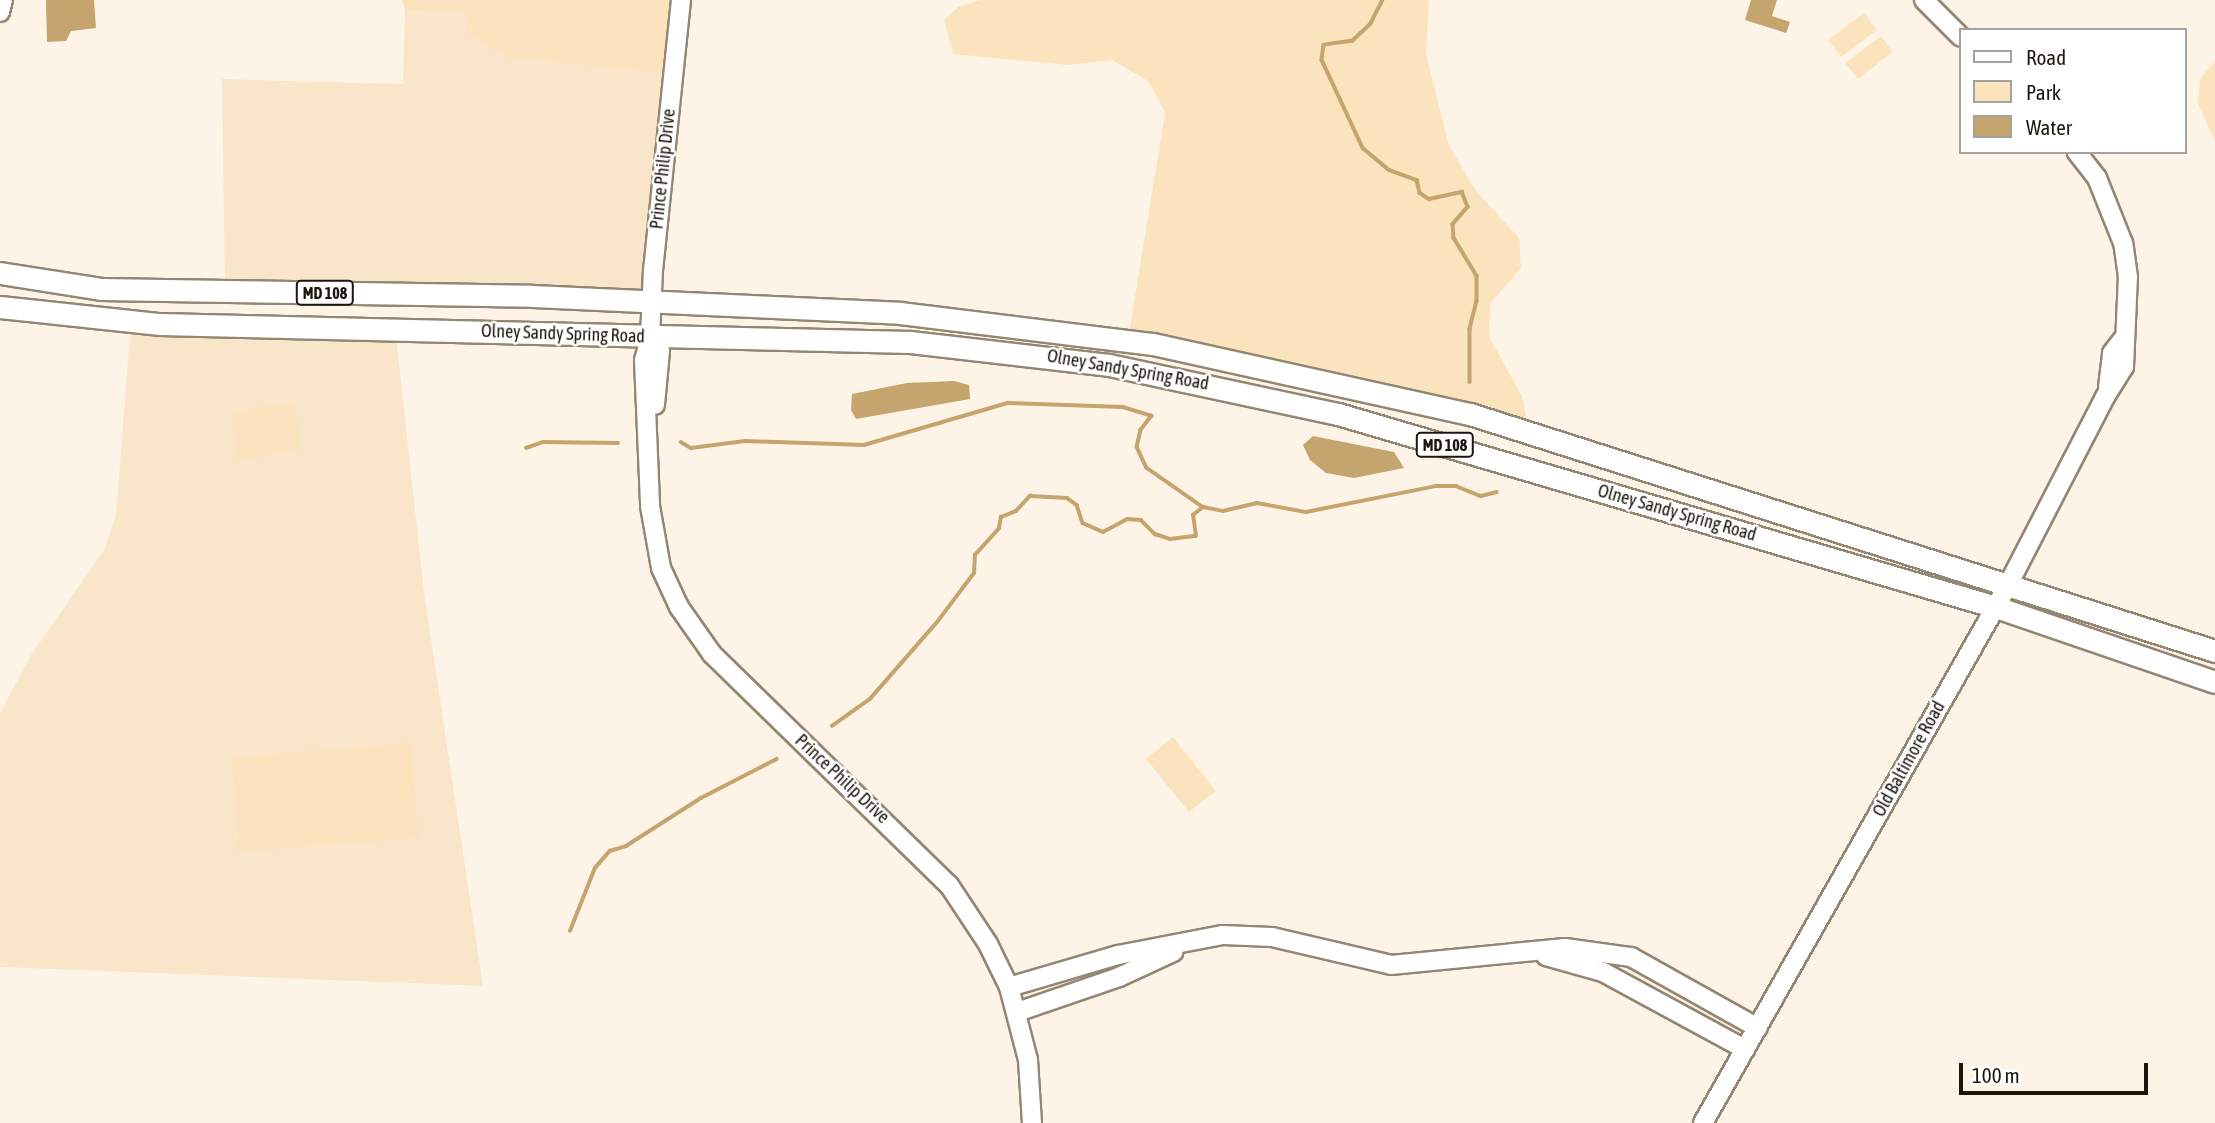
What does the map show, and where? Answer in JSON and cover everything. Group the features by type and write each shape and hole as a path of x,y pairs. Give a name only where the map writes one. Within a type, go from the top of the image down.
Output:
{"main road":[{"name":"Olney Sandy Spring Road","path":"0,273 101,289 652,302 900,313 1083,333 1222,357 1470,414 2215,651"},
{"name":"Olney Sandy Spring Road","path":"0,307 160,324 395,327 650,338 764,336 910,342 1008,351 1211,384 1338,414 1996,607 2215,682"}],"street":[{"path":"0,12 3,0"},
{"name":"Prince Philip Drive","path":"681,0 650,338 660,351 650,442 650,506 657,554 672,594 693,631 729,672 949,885 988,944 1009,987 1017,1012 1028,1060 1032,1123"},
{"path":"1924,0 1960,36"},
{"name":"Old Baltimore Road","path":"1703,1123 1996,607 2128,355 2123,339 2128,277 2123,243 2097,178 2079,154"},
{"path":"1009,987 1118,955 1223,935 1272,937 1391,965 1488,958 1522,950 1565,948 1631,957 1758,1028"},
{"path":"1017,1012 1119,977 1199,940"},
{"path":"1522,950 1603,972 1745,1049"}],"shaded area":[{"path":"405,11 467,13 507,58 673,75 652,302 225,291 222,79 403,84"},
{"path":"131,322 395,327 424,592 483,986 0,967 0,713 31,655 104,550 116,515"}],"green space":[{"path":"402,0 681,0 673,75 507,58 466,32 467,13 405,11"},
{"path":"981,0 1429,0 1426,54 1449,146 1476,191 1519,238 1521,268 1490,304 1489,337 1522,396 1529,433 1128,340 1165,112 1148,81 1112,60 1068,65 953,54 944,20 958,7"},
{"path":"1864,13 1877,30 1841,57 1828,40"},
{"path":"1881,36 1893,52 1858,79 1845,63"},
{"path":"2215,61 2215,141 2198,104 2200,79"},
{"path":"294,402 301,450 239,460 231,412"},
{"path":"1173,737 1216,791 1189,812 1146,759"},
{"path":"411,743 418,838 239,852 232,757"}],"water":[{"path":"46,0 94,0 96,28 71,31 66,41 47,42"},
{"path":"1751,0 1777,0 1772,16 1790,22 1786,33 1745,20"},
{"path":"954,381 969,385 970,399 856,419 851,410 852,394 907,383"},
{"path":"1313,436 1394,452 1404,468 1354,478 1326,473 1310,460 1303,445"}],"waterway":[{"path":"1383,0 1371,24 1353,41 1324,45 1322,60 1363,148 1389,170 1417,180 1420,193 1429,199 1462,192 1468,207 1453,224 1454,238 1477,276 1477,301 1470,329 1470,382"},
{"path":"681,442 691,448 745,441 864,445 1008,403 1123,407 1152,416 1141,430 1137,447 1147,468 1203,507"},
{"path":"526,448 543,442 618,443"},
{"path":"832,726 870,699 938,621 974,573 975,555 999,528 1001,517 1016,511 1030,496 1067,498 1077,505 1083,523 1103,532 1127,519 1141,520 1155,534 1170,539 1196,536 1193,515 1203,507 1223,511 1257,503 1306,512 1436,486 1456,486 1481,496 1497,492"},
{"path":"570,931 595,868 610,851 626,846 701,798 777,759"}]}
